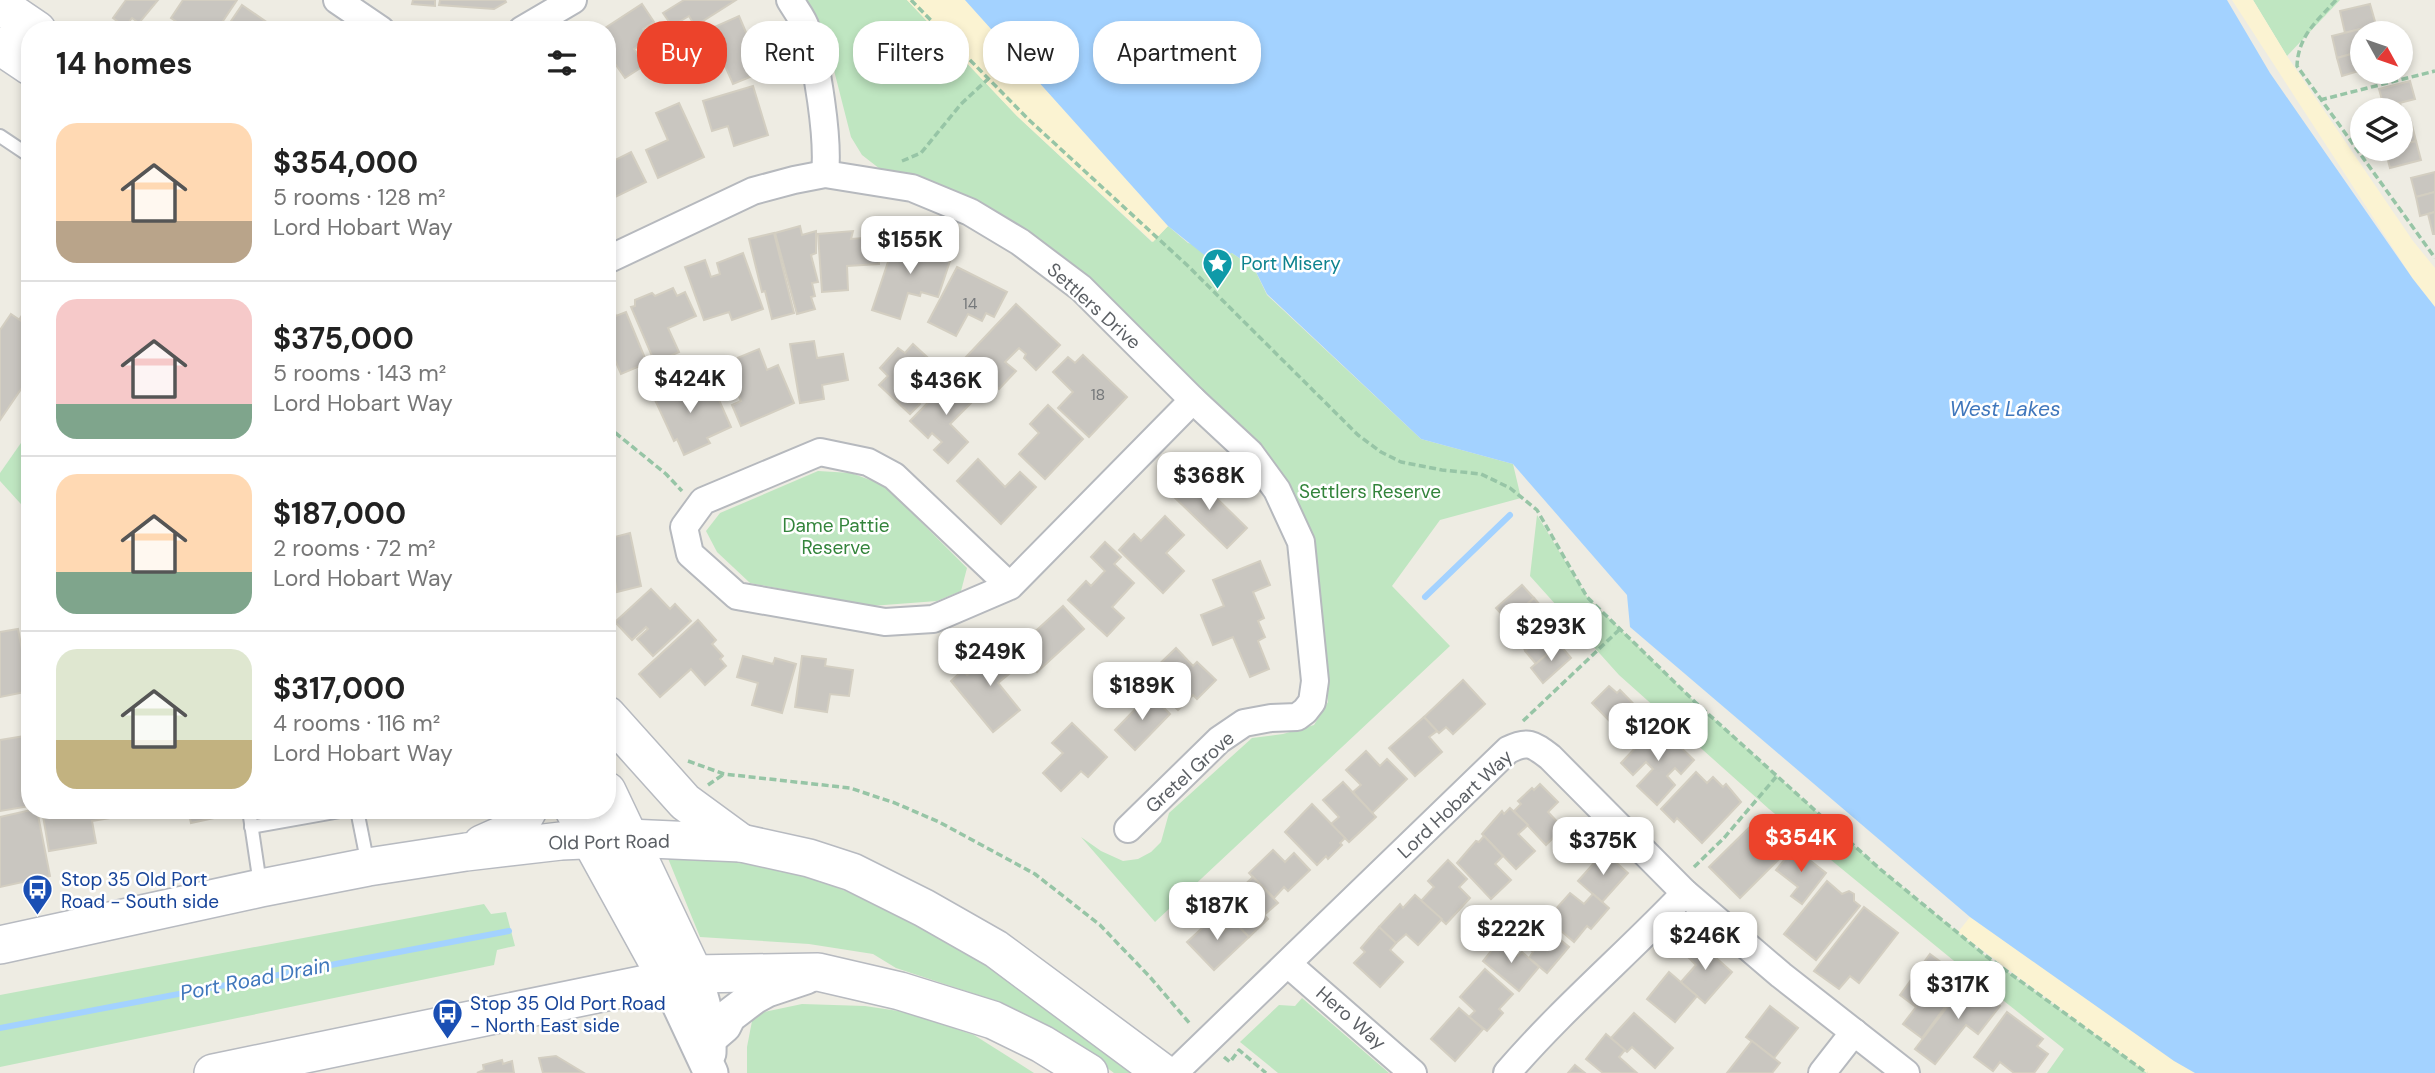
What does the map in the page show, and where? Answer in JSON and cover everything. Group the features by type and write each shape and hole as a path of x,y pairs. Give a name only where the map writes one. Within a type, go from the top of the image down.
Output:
{"main road":[{"path":"0,5 24,21"},
{"path":"0,46 21,60"},
{"path":"616,725 685,802 741,843"},
{"path":"616,811 675,966"},
{"path":"466,852 518,828 523,819"},
{"path":"582,826 675,966"},
{"name":"Old Port Road","path":"0,945 368,867 561,841 582,826 628,838 741,843 809,858 852,873 925,908 996,949 1163,1073"},
{"path":"213,1073 675,966 740,947 795,953 818,972 900,991 993,1020 1042,1044 1089,1073"}],"street":[{"path":"337,0 368,21"},
{"path":"537,21 573,0"},
{"path":"790,0 806,26 818,86 827,157 825,174"},
{"name":"Settlers Drive","path":"616,256 753,191 825,174 912,188 970,212 1020,242 1082,288 1193,400 1250,453 1278,490 1301,542 1315,681 1312,702 1297,717"},
{"path":"1010,586 894,476 868,462 820,452 703,501 684,527 690,554 737,596 885,622 933,619 1010,586 1193,400"},
{"name":"Gretel Grove","path":"1128,829 1219,740 1244,723 1297,717"},
{"name":"Lord Hobart Way","path":"1174,1073 1508,750 1522,743 1534,745 1550,757 1677,886 1781,975 1906,1073"},
{"path":"1507,1073 1534,1042 1638,942 1677,886"},
{"name":"Hero Way","path":"1288,964 1413,1073"},
{"path":"675,966 682,1016 710,1059"},
{"path":"710,1059 729,1016 767,990 818,972"},
{"path":"1822,1073 1854,1032"}],"lane":[{"path":"0,136 21,150"},
{"path":"250,819 261,888"},
{"path":"251,827 296,819"},
{"path":"360,819 368,867"}],"path":[{"path":"911,0 983,74"},
{"path":"2336,0 2304,36 2297,66 2435,258"},
{"path":"2320,100 2435,71"},
{"path":"901,162 921,153 961,104 983,84"},
{"path":"993,84 1196,274 1357,435 1381,452 1401,461 1442,470 1481,474 1510,488 1537,510 1587,597 1777,777 1880,869 1986,956 2147,1073"},
{"path":"616,433 666,474 698,508"},
{"path":"1519,724 1620,629"},
{"path":"724,774 850,788 939,822 1035,874 1100,925 1197,1031"},
{"path":"1677,886 1681,868 1688,873 1724,838 1777,777"},
{"path":"1216,1051 1230,1062 1239,1051 1266,1073"}],"green space":[{"name":"Settlers Reserve","path":"803,0 907,0 927,21 853,21 853,84 969,84 969,65 983,80 983,84 987,84 1017,116 1152,242 1168,226 1188,243 1232,253 1254,268 1267,295 1421,439 1513,464 1521,498 1440,520 1392,586 1450,646 1155,922 1081,837 1101,851 1123,861 1138,859 1161,842 1169,813 1252,738 1283,734 1314,725 1328,702 1313,553 1301,514 996,213 929,181 880,169 862,155 851,137 837,84 839,21 815,21"},
{"path":"2253,0 2340,0 2287,56"},
{"path":"21,443 21,504 0,481 0,473"},
{"name":"Dame Pattie Reserve","path":"818,471 851,473 884,485 967,568 961,591 937,601 871,606 750,583 717,552 706,531 720,513"},
{"path":"1537,515 1587,597 1695,702 1880,869 1986,956 2147,1073 2047,1073 2064,1049 1769,809 1619,675 1530,576"},
{"path":"665,851 723,855 814,878 884,907 940,936 995,971 1133,1073 1114,1073 1079,1047 1005,1004 896,968 873,954 809,944 700,937"},
{"path":"484,904 491,914 506,912 515,946 497,950 494,965 0,1067 0,995"},
{"path":"1302,998 1389,1073 1278,1073 1240,1042 1279,1005 1295,1006"},
{"path":"802,1004 865,1006 905,1012 974,1035 1034,1073 747,1073 747,1047 752,1021 764,1012"}],"sand":[{"path":"907,0 965,0 984,21 983,80 969,65 969,21 927,21"},
{"path":"2232,0 2253,0 2287,56 2350,148 2350,161 2359,161 2413,241 2435,268 2435,307 2413,279"},
{"path":"987,84 1040,84 1168,226 1153,242 1017,116"},
{"path":"1970,917 2195,1073 2147,1073 1958,932"}],"water":[{"name":"West Lakes","path":"965,0 2227,0 2270,73 2435,307 2435,1073 2195,1073 2174,1061 1970,917 1630,627 1627,595 1513,464 1421,439 1267,294 1254,268 1232,253 1208,258 1168,226 1040,84 1079,84 1079,21 984,21"}],"building":[{"path":"126,0 158,0 141,21 132,18 130,21 117,21 113,18"},
{"path":"183,0 237,0 223,21 176,21 171,18"},
{"path":"413,0 435,0 435,6 412,4"},
{"path":"440,0 506,2 494,9 439,5"},
{"path":"684,0 736,0 703,21 692,21 689,16 680,21 669,21 663,13"},
{"path":"642,4 653,21 637,21 637,47 634,49 637,53 637,70 625,78 616,65 616,21"},
{"path":"2370,4 2375,21 2350,21 2350,32 2345,33 2340,11"},
{"path":"242,5 265,21 231,21"},
{"path":"739,16 741,21 741,81 733,84 727,70 727,21"},
{"path":"2350,32 2350,54 2337,58 2332,36"},
{"path":"2350,54 2350,74 2342,76 2337,58"},
{"path":"2411,84 2415,99 2382,98 2379,89"},
{"path":"753,86 768,135 734,146 728,126 712,131 703,101"},
{"path":"679,103 704,157 658,178 646,150 668,140 656,113"},
{"path":"2416,141 2421,160 2390,168 2388,161 2413,161 2413,142"},
{"path":"631,152 646,182 616,197 616,160"},
{"path":"2435,172 2435,192 2416,197 2411,178"},
{"path":"2435,192 2435,212 2420,216 2416,197"},
{"path":"2435,212 2435,234 2433,234 2428,214"},
{"path":"800,226 802,235 816,231 816,253 811,255 818,282 812,283 815,296 811,297 815,309 797,314 775,233"},
{"path":"853,231 851,239 877,237 879,264 847,266 848,290 822,292 818,234"},
{"path":"774,233 794,313 772,319 765,291 762,292 749,239"},
{"path":"896,238 952,255 938,297 921,292 920,296 908,293 900,319 872,310"},
{"path":"743,253 763,309 732,320 729,312 704,320 685,267 705,260 711,277 720,274 717,263"},
{"path":"957,267 1007,292 994,317 986,313 982,321 968,314 956,336 928,322"},
{"path":"673,288 677,296 685,292 696,316 668,328 679,352 655,363 631,307 635,306 635,300 652,293 655,296"},
{"path":"1016,304 1060,345 1036,370 1024,358 1026,354 1019,348 1005,362 1016,371 999,389 966,357"},
{"path":"626,312 647,363 621,374 616,362 616,316"},
{"path":"11,314 21,321 21,389 0,420 0,330"},
{"path":"814,341 817,358 843,354 848,380 822,385 824,399 800,403 790,344"},
{"path":"913,344 938,367 912,396 920,404 910,414 879,385 888,376 880,368 898,348 905,353"},
{"path":"759,349 767,370 778,365 794,403 741,426 732,405 741,401 725,363"},
{"path":"1083,355 1127,397 1089,437 1058,408 1073,392 1053,372 1068,357 1075,363"},
{"path":"677,376 684,392 689,390 694,400 715,391 731,427 707,438 710,443 684,455 677,439 674,441 650,389"},
{"path":"952,378 958,384 965,378 981,393 950,424 968,442 948,463 934,450 942,442 932,433 928,438 910,421"},
{"path":"1048,405 1083,439 1045,479 1019,454 1039,433 1030,424"},
{"path":"978,459 1005,487 1020,472 1036,487 1001,524 957,481"},
{"path":"1187,478 1194,485 1199,481 1247,528 1227,548 1171,494"},
{"path":"1165,516 1184,535 1166,553 1184,571 1163,593 1119,550 1134,534 1141,541"},
{"path":"630,533 641,586 617,592 616,586 616,537"},
{"path":"1105,542 1121,557 1114,564 1134,583 1112,607 1124,618 1107,636 1068,600 1086,581 1091,586 1105,571 1091,557"},
{"path":"1260,561 1270,585 1253,592 1264,618 1258,621 1265,637 1258,641 1269,669 1250,677 1233,637 1213,645 1201,615 1224,606 1213,580"},
{"path":"1522,585 1534,598 1508,621 1496,608"},
{"path":"651,589 670,609 675,604 691,621 653,656 637,639 648,629 646,627 632,640 616,621"},
{"path":"1534,598 1545,611 1519,634 1508,621"},
{"path":"1063,606 1084,629 1037,672 1016,649"},
{"path":"1542,613 1554,627 1526,651 1515,637"},
{"path":"698,620 716,640 712,644 723,656 720,659 726,666 705,685 691,669 660,697 639,674"},
{"path":"1554,627 1564,639 1536,664 1525,651"},
{"path":"18,629 21,644 21,693 0,697 0,632"},
{"path":"1003,644 1020,665 998,683 1020,710 993,732 951,681 963,670 967,675"},
{"path":"1559,644 1571,658 1543,683 1531,668"},
{"path":"1176,648 1193,666 1197,662 1216,680 1197,699 1193,695 1178,710 1146,677"},
{"path":"743,656 773,664 775,658 796,664 782,713 752,705 758,683 737,677"},
{"path":"802,656 826,659 825,666 853,670 849,696 830,694 827,712 795,707"},
{"path":"1463,680 1485,704 1453,734 1446,727 1439,733 1424,717"},
{"path":"1609,686 1617,693 1620,690 1652,723 1631,743 1592,703"},
{"path":"1150,694 1170,714 1135,750 1115,730"},
{"path":"1424,717 1437,731 1429,737 1442,752 1415,776 1389,748"},
{"path":"1072,723 1107,757 1088,777 1081,771 1061,791 1043,773 1063,753 1052,743"},
{"path":"1657,725 1694,760 1681,774 1675,768 1667,776 1675,785 1657,805 1637,786 1653,769 1646,762 1633,775 1621,763"},
{"path":"21,737 21,808 0,811 0,740"},
{"path":"1366,751 1380,766 1387,759 1407,779 1372,813 1353,792 1361,785 1346,770"},
{"path":"1696,772 1707,783 1713,777 1723,787 1726,784 1741,802 1702,843 1677,818 1674,822 1661,809"},
{"path":"1343,782 1376,817 1349,842 1331,824 1339,817 1323,800"},
{"path":"1540,784 1558,802 1548,812 1563,828 1546,845 1514,811 1521,804 1518,801"},
{"path":"1312,804 1345,838 1328,859 1326,856 1317,865 1285,832"},
{"path":"1510,808 1528,825 1518,834 1535,851 1516,869 1482,834 1502,811 1504,814"},
{"path":"21,812 21,819 39,819 50,876 0,887 0,817"},
{"path":"1759,818 1790,848 1740,898 1709,867"},
{"path":"44,819 104,819 92,821 96,843 49,851"},
{"path":"190,819 210,819 191,823"},
{"path":"1484,836 1503,856 1495,864 1511,880 1491,899 1457,863 1476,841 1479,842"},
{"path":"1794,848 1826,873 1802,904 1791,896 1798,887 1776,870"},
{"path":"1273,850 1285,862 1294,853 1310,870 1288,891 1284,887 1274,898 1249,873"},
{"path":"1604,852 1628,873 1602,902 1578,881"},
{"path":"1448,860 1467,879 1459,887 1470,898 1446,924 1421,901 1434,887 1428,881"},
{"path":"1253,877 1278,903 1264,915 1268,919 1249,937 1233,921 1243,912 1230,899"},
{"path":"1827,881 1842,894 1849,891 1854,894 1854,901 1860,906 1816,960 1784,934"},
{"path":"1570,893 1584,904 1593,894 1609,908 1591,929 1587,926 1574,942 1547,919"},
{"path":"1415,895 1442,919 1418,945 1406,934 1396,943 1379,927 1400,904 1403,908"},
{"path":"1864,907 1898,933 1859,983 1850,976 1839,989 1814,971"},
{"path":"1534,918 1569,947 1547,973 1529,958 1533,952 1517,938"},
{"path":"1212,919 1224,931 1233,921 1249,937 1214,970 1187,942"},
{"path":"1379,927 1396,943 1390,950 1403,962 1380,987 1354,963 1365,952 1361,948"},
{"path":"1500,940 1518,956 1522,952 1539,967 1519,991 1483,961"},
{"path":"1696,940 1732,972 1705,1003 1681,982 1696,965 1684,953"},
{"path":"1930,954 1965,980 1922,1038 1903,1024 1916,1007 1900,995"},
{"path":"1485,969 1513,994 1499,1009 1503,1013 1487,1031 1469,1017 1475,1011 1460,997"},
{"path":"1669,972 1697,996 1675,1022 1647,999"},
{"path":"1967,981 2000,1006 1978,1034 1966,1025 1935,1064 1915,1049"},
{"path":"1770,1006 1798,1028 1774,1058 1746,1037"},
{"path":"1459,1008 1483,1029 1455,1061 1431,1039"},
{"path":"2007,1012 2043,1039 2037,1046 2048,1054 2034,1073 2014,1073 2000,1062 1993,1071 1974,1057"},
{"path":"1634,1013 1673,1048 1655,1068 1632,1047 1627,1052 1611,1038"},
{"path":"1606,1034 1625,1050 1619,1057 1637,1073 1603,1073 1586,1059"},
{"path":"1752,1041 1780,1063 1772,1073 1727,1073"},
{"path":"556,1056 584,1073 543,1073 539,1058"},
{"path":"502,1060 503,1064 512,1061 514,1073 477,1073 484,1070 483,1065"},
{"path":"1575,1065 1585,1073 1568,1073"}],"waterway":[{"name":"Port Road Drain","path":"1425,597 1510,515"},
{"name":"Port Road Drain","path":"0,1028 509,931"}],"place":[{"name":"Port Misery","path":"1218,290"},
{"name":"Stop 35 Old Port Road - South side","path":"38,917"},
{"name":"Stop 35 Old Port Road - North East side","path":"447,1041"}]}
